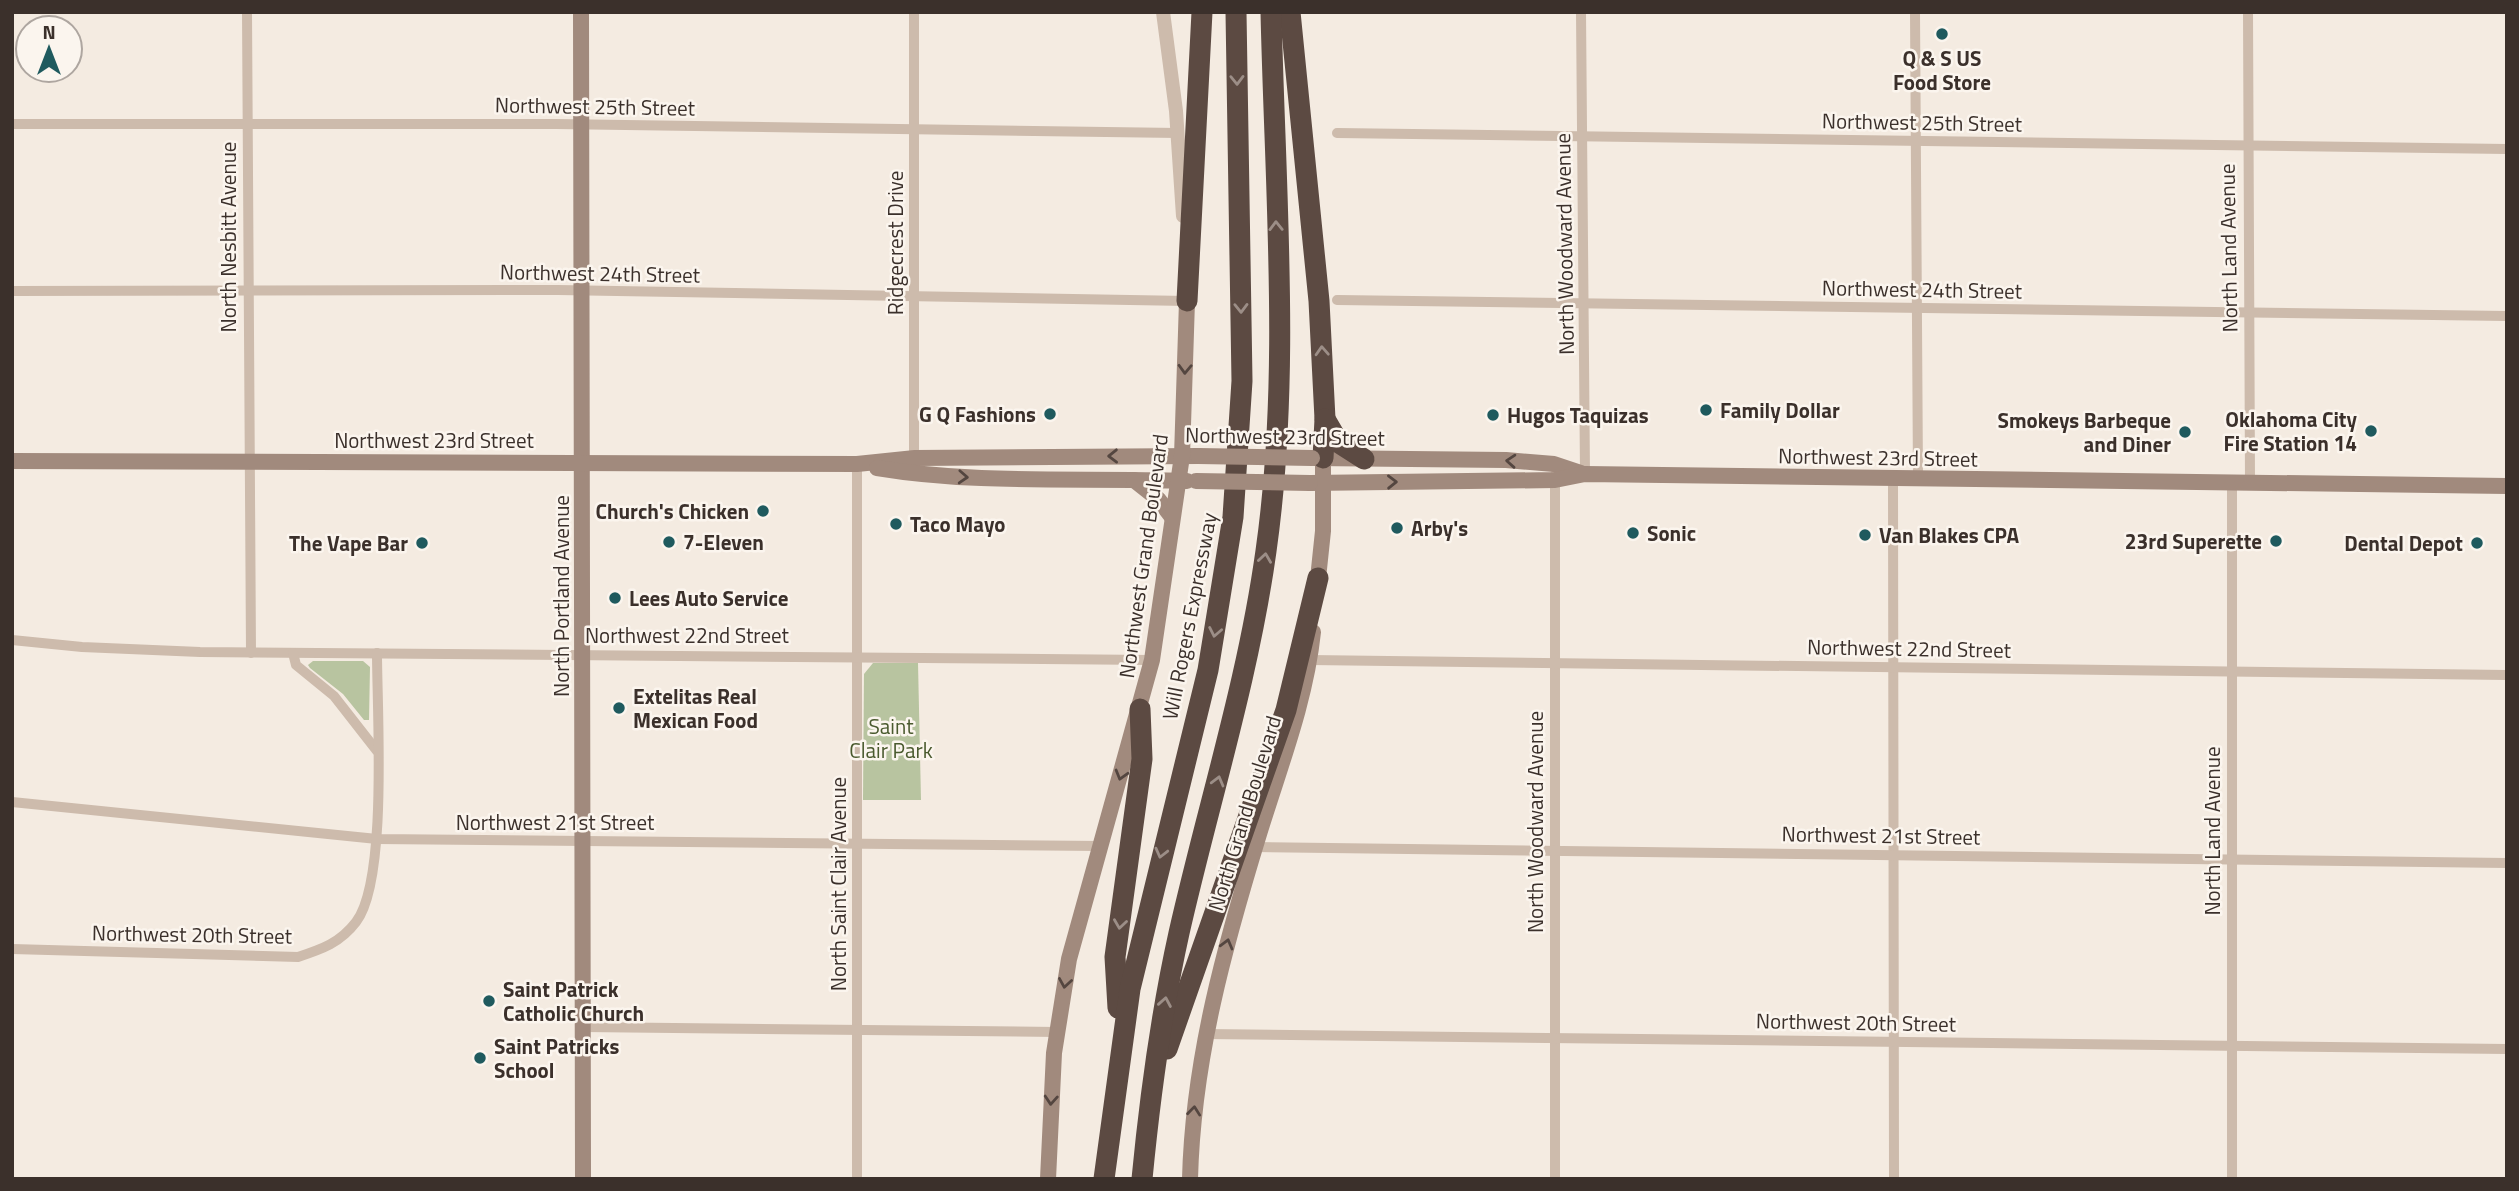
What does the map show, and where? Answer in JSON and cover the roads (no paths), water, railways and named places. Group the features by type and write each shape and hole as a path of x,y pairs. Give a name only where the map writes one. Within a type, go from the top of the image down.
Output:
{"highway":[{"path":"1187,301 1202,12"},
{"name":"Will Rogers Expressway","path":"1104,1179 1121,1045 1141,936 1208,670 1233,517 1242,381 1236,12"},
{"path":"1142,1179 1150,1093 1179,933 1244,677 1270,516 1279,384 1272,12"},
{"path":"1290,12 1319,301 1325,419 1317,458"},
{"path":"1325,419 1339,443 1364,459"},
{"path":"1150,1093 1200,960 1286,710 1318,578"},
{"path":"1121,1045 1115,957 1142,759 1140,709"}],"main road":[{"name":"North Portland Avenue","path":"581,12 583,1179"},
{"name":"Northwest Grand Boulevard","path":"1048,1179 1050,1114 1069,959 1152,660 1182,456 1187,301"},
{"name":"Northwest 23rd Street","path":"914,466 1198,456 1506,460 1555,472"},
{"name":"North Grand Boulevard","path":"1190,1179 1194,1108 1220,971 1310,660 1318,578 1317,458"},
{"name":"Northwest 23rd Street","path":"12,461 857,464 1134,480 1317,483 1555,472 2507,486"},
{"path":"1134,480 1158,499 1172,517"}],"street":[{"name":"North Nesbitt Avenue","path":"247,12 251,653"},
{"name":"Ridgecrest Drive","path":"914,12 914,466"},
{"name":"Northwest Grand Boulevard","path":"1163,12 1178,133 1187,301"},
{"name":"North Woodward Avenue","path":"1581,12 1585,474"},
{"path":"1916,12 1918,478"},
{"name":"North Land Avenue","path":"2248,12 2250,483"},
{"name":"Northwest 25th Street","path":"12,124 581,125 1178,133"},
{"name":"Northwest 25th Street","path":"1336,133 2507,149"},
{"name":"Northwest 24th Street","path":"12,291 582,292 1187,301"},
{"name":"Northwest 24th Street","path":"1337,300 2507,316"},
{"name":"North Saint Clair Avenue","path":"857,464 858,1179"},
{"name":"North Woodward Avenue","path":"1555,472 1555,1179"},
{"path":"1893,478 1894,1179"},
{"name":"North Land Avenue","path":"2232,482 2232,1179"},
{"name":"Northwest 22nd Street","path":"12,640 94,648 251,653 582,653 1152,660"},
{"path":"293,653 296,665 334,696 377,751"},
{"name":"Northwest 20th Street","path":"12,949 298,957 333,945 358,921 372,886 377,839 377,653"},
{"name":"Northwest 22nd Street","path":"1310,660 2507,675"},
{"name":"Northwest 21st Street","path":"12,802 377,839 1100,846"},
{"name":"Northwest 21st Street","path":"1255,847 2507,863"},
{"path":"583,1027 1058,1032"},
{"name":"Northwest 20th Street","path":"1206,1034 2507,1049"}],"place":[{"name":"Q & S US Food Store","path":"1942,34"},
{"name":"Family Dollar","path":"1706,410"},
{"name":"G Q Fashions","path":"1050,414"},
{"name":"Hugos Taquizas","path":"1493,415"},
{"name":"Oklahoma City Fire Station 14","path":"2371,431"},
{"name":"Smokeys Barbeque and Diner","path":"2185,432"},
{"name":"Church's Chicken","path":"763,511"},
{"name":"Taco Mayo","path":"896,524"},
{"name":"Arby's","path":"1397,528"},
{"name":"Sonic","path":"1633,533"},
{"name":"Van Blakes CPA","path":"1865,535"},
{"name":"23rd Superette","path":"2276,541"},
{"name":"7-Eleven","path":"669,542"},
{"name":"The Vape Bar","path":"422,543"},
{"name":"Dental Depot","path":"2477,543"},
{"name":"Lees Auto Service","path":"615,598"},
{"name":"Extelitas Real Mexican Food","path":"619,708"},
{"name":"Saint Patrick Catholic Church","path":"489,1001"},
{"name":"Saint Patricks School","path":"480,1058"}],"park label":[{"name":"Saint Clair Park","path":"891,738"}]}
